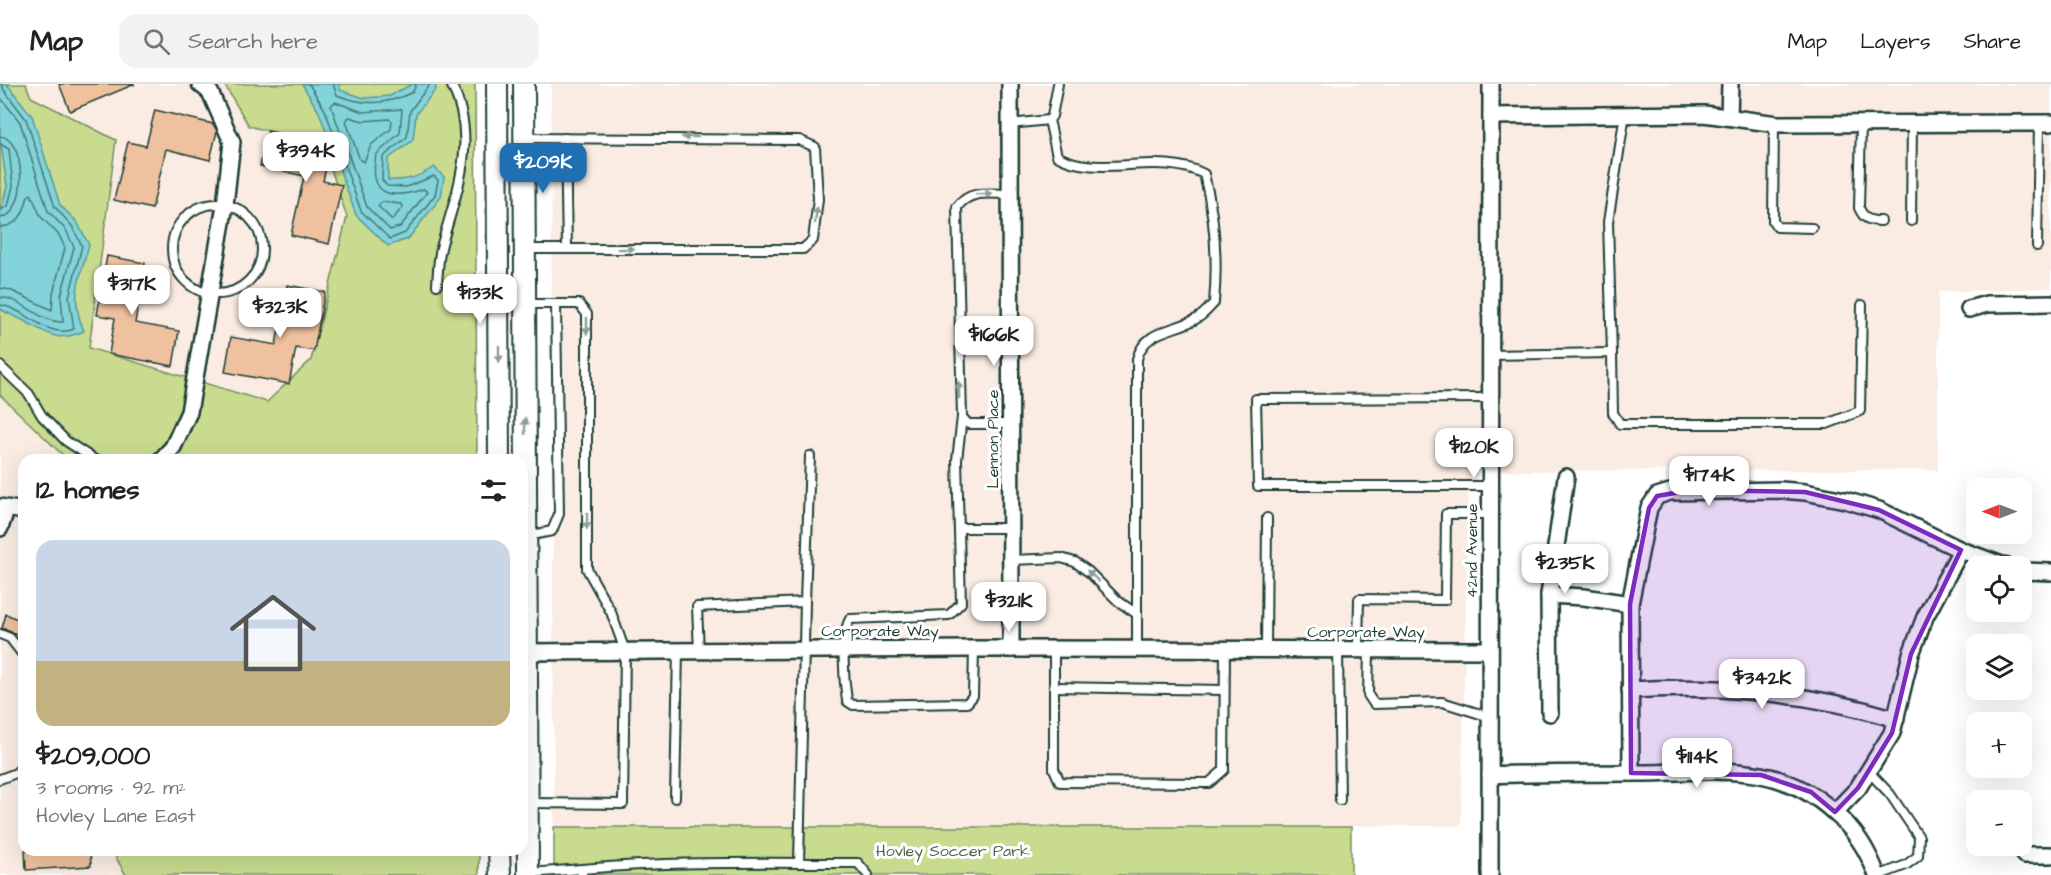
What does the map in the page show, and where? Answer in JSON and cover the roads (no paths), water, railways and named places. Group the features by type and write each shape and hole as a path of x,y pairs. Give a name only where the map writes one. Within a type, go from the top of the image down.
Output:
{"street":[{"path":"167,454 173,447 189,412 225,204 232,142 210,92 200,84"},
{"path":"497,84 499,454"},
{"path":"524,84 526,454"},
{"name":"Lennon Place","path":"1010,84 1011,649"},
{"name":"42nd Avenue","path":"1490,875 1491,84"},
{"path":"1729,117 1730,84"},
{"path":"1491,116 1704,114 1774,123 2045,123"},
{"path":"499,190 512,290 515,299 525,304"},
{"path":"1969,309 1987,304 2051,303"},
{"path":"1550,713 1549,595 1566,477"},
{"path":"1631,773 1630,604 1649,508 1657,496 1670,492 1781,490 1845,500 1879,510 1977,556"},
{"path":"0,528 3,508 18,510"},
{"path":"1835,812 1847,801 1869,772 1892,733 1911,654 1925,617 1961,550"},
{"path":"2032,571 2051,572"},
{"path":"1549,595 1584,597 1630,604"},
{"name":"Corporate Way","path":"528,652 845,649 1490,650"},
{"path":"1630,690 1747,692 1851,705 1896,719"},
{"path":"1490,775 1729,771 1761,775 1789,782 1811,792 1853,829 1879,875"},
{"path":"2032,855 2051,855"},
{"path":"499,856 500,875"},
{"path":"528,856 528,874"}],"lane":[{"path":"437,285 441,246 464,165 466,134 459,99 450,84"},
{"path":"1058,84 1052,116 1049,120 1057,156 1069,163 1155,163 1190,167 1204,174 1212,207 1216,280 1214,303 1194,321 1150,336 1140,349 1137,359 1137,649"},
{"path":"1625,114 1608,222 1612,413 1620,424 1827,424 1860,411 1862,305"},
{"path":"1010,124 1049,120"},
{"path":"1774,123 1773,221 1778,227 1812,228"},
{"path":"1862,123 1859,208 1863,217 1869,221 1881,221"},
{"path":"1911,221 1912,123"},
{"path":"2037,246 2045,123"},
{"path":"524,138 799,140 815,147 818,199 813,240 803,249 524,249"},
{"path":"566,138 567,249"},
{"path":"974,649 973,696 967,704 853,705 847,701 845,649 846,626 850,619 936,617 949,615 957,610 961,603 957,460 962,417 957,207 963,197 980,193 1010,194"},
{"path":"211,204 225,204 246,214 254,224 260,234 262,258 251,279 242,287 220,294 208,293 189,284 176,268 172,255 173,241 182,222 198,208 211,204"},
{"path":"525,304 579,304 586,314 587,569 611,612 625,651 623,804 528,803"},
{"path":"528,536 552,531 559,514 556,304"},
{"path":"1491,355 1612,353"},
{"path":"0,366 29,394 42,416 66,441 86,454"},
{"path":"1490,486 1258,486 1256,399 1491,398"},
{"path":"962,417 968,424 1011,424"},
{"path":"799,864 802,650 810,456"},
{"path":"1490,514 1446,514 1445,600 1359,599 1368,695 1374,704 1442,702 1490,717"},
{"path":"1266,650 1267,518"},
{"path":"959,528 1011,528"},
{"path":"1011,560 1061,558 1075,561 1118,601 1137,614"},
{"path":"699,651 697,607 805,602"},
{"path":"0,634 10,638 18,648"},
{"path":"1054,649 1054,769 1060,782 1209,783 1224,770 1226,650"},
{"path":"1338,650 1340,800"},
{"path":"675,798 678,651"},
{"path":"1054,687 1224,690"},
{"path":"0,779 18,771"},
{"path":"1869,772 1890,794 1919,837 1918,856 1906,865 1879,875"},
{"path":"528,874 582,872 631,865 858,864 868,875"},
{"path":"631,865 632,875"}],"water":[{"path":"0,84 7,84 32,116 60,205 77,222 89,245 77,298 77,308 84,331 74,335 54,336 0,309 0,215 7,186 0,138"},
{"path":"302,84 339,84 340,90 364,98 390,96 412,84 435,84 436,89 416,114 413,140 388,159 388,180 412,178 434,167 444,177 441,197 408,239 388,246 356,215 319,112"}],"park label":[{"name":"Hovley Soccer Park","path":"953,851"}]}
